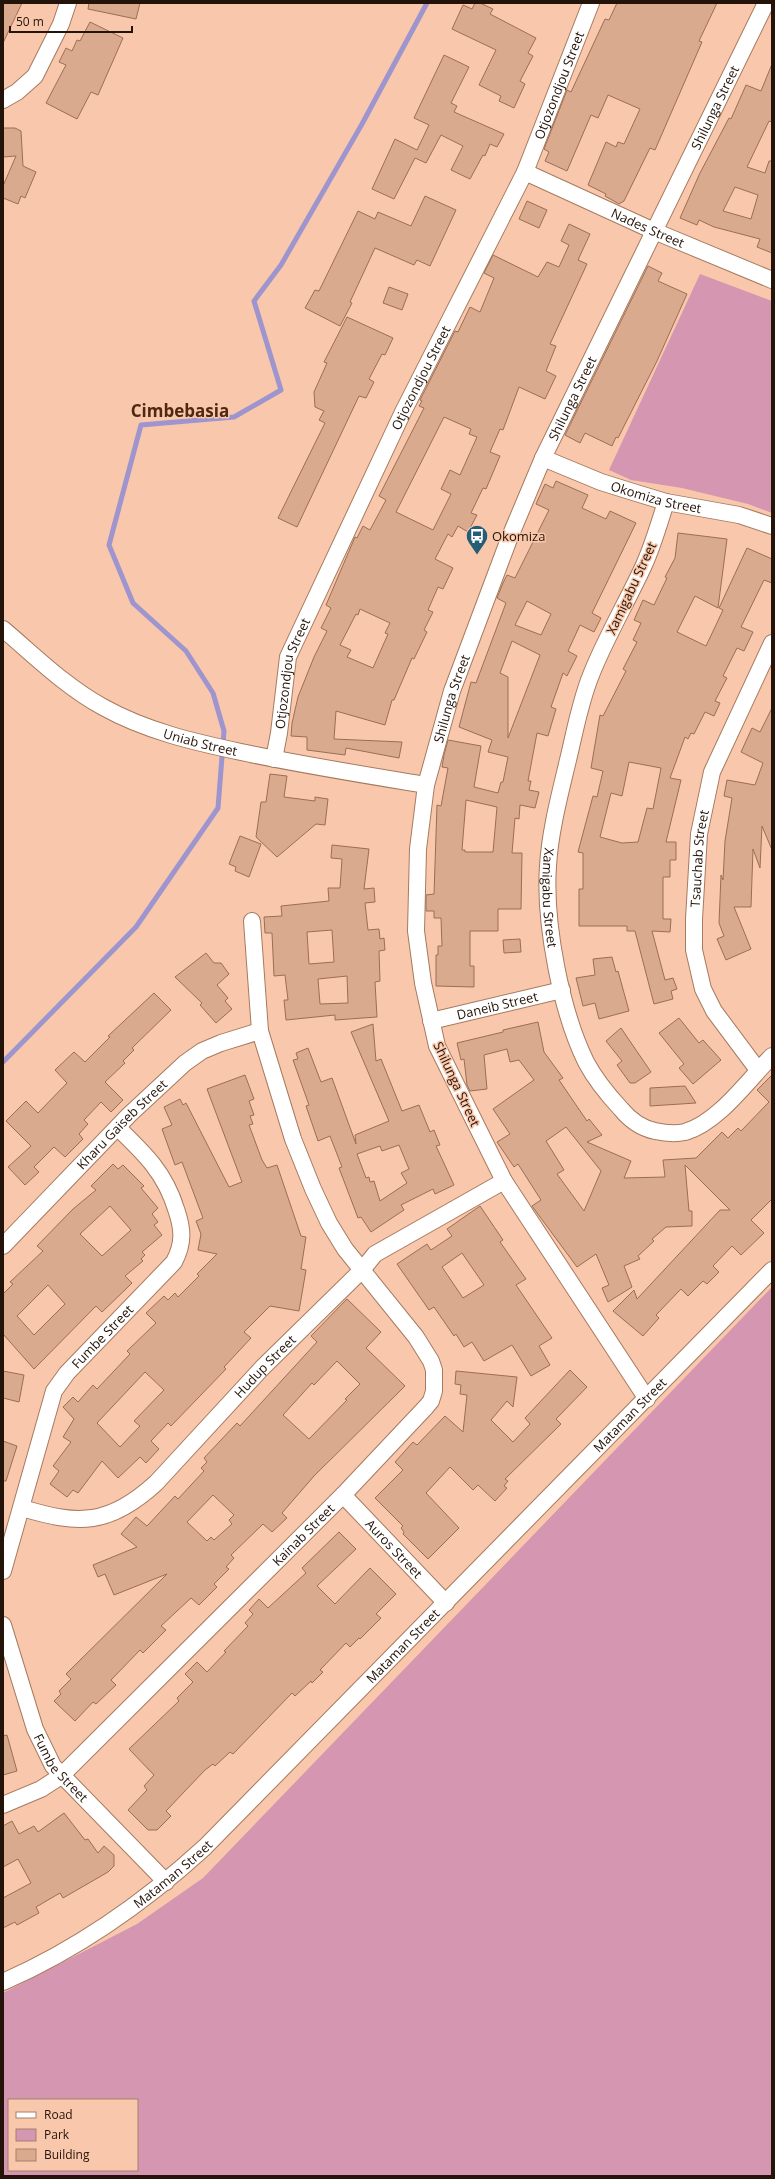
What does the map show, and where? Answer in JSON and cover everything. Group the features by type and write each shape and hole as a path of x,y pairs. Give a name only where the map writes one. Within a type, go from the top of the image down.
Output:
{"street":[{"path":"3,100 17,92 35,76 61,24 68,3"},
{"name":"Otjozondjou Street","path":"274,759 279,733 288,657 403,412 525,172 591,3"},
{"name":"Shilunga Street","path":"647,1399 504,1181 437,1046 422,975 416,931 418,849 426,785 452,691 509,539 543,458 766,3"},
{"name":"Nades Street","path":"525,172 654,231 772,280"},
{"name":"Okomiza Street","path":"543,458 601,482 666,502 722,511 772,526"},
{"name":"Xamigabu Street","path":"666,502 645,562 591,675 582,703 564,777 550,845 547,883 551,934 562,990 586,1062 605,1090 626,1116 647,1129 670,1133 684,1132 699,1125 727,1104 772,1056"},
{"name":"Uniab Street","path":"3,629 74,689 104,707 150,728 192,742 274,759 426,785"},
{"name":"Tsauchab Street","path":"758,1070 714,1011 703,989 694,950 694,919 699,834 712,772 772,644"},
{"name":"Kainab Street","path":"61,1776 343,1495 426,1407 431,1401 434,1391 434,1370 431,1361 416,1337 362,1270 329,1223 293,1140 260,1031 252,921"},
{"name":"Daneib Street","path":"431,1021 562,990"},
{"name":"Kharu Gaiseb Street","path":"3,1246 118,1128 185,1063 202,1051 221,1042 260,1031"},
{"name":"Fumbe Street","path":"3,1571 54,1391 67,1373 174,1262 181,1248 181,1223 169,1188 154,1165 118,1128"},
{"name":"Hudup Street","path":"22,1508 55,1518 85,1520 113,1512 140,1499 156,1484 273,1357 383,1249 504,1181"},
{"name":"Mataman Street","path":"3,1982 68,1949 113,1921 166,1882 205,1847 647,1399 772,1270"},
{"name":"Auros Street","path":"343,1495 446,1603"},
{"name":"Fumbe Street","path":"3,1625 35,1729 46,1754 61,1776 166,1882"},
{"path":"3,1805 41,1789 61,1776"}],"green space":[{"path":"700,274 772,301 772,513 748,504 682,488 631,480 609,470"},
{"path":"772,1287 772,2176 3,2176 3,1993 137,1924 203,1878"}],"building":[{"path":"3,3 22,3 3,43"},
{"path":"89,3 140,3 136,19 88,9"},
{"path":"475,3 480,3 493,9 490,14 536,38 528,53 533,56 520,81 525,84 514,108 499,101 501,96 479,85 496,50 452,29 463,5 472,9"},
{"path":"617,3 717,3 699,41 702,42 655,150 650,148 624,201 619,204 605,196 606,194 588,185 606,142 616,147 618,142 624,144 640,109 608,95 598,118 591,115 567,171 545,161 549,152 544,149 567,90 571,92 605,19 609,20"},
{"path":"90,22 123,38 98,95 91,92 77,119 46,103 66,65 59,62 66,48 72,51 77,40 80,41"},
{"path":"444,55 469,67 451,103 457,106 454,112 504,134 497,147 490,144 485,156 483,155 470,179 451,170 463,146 441,135 426,163 415,158 394,199 372,189 395,139 417,150 429,125 414,118"},
{"path":"772,64 772,122 769,121 747,167 765,173 769,161 772,161 772,253 757,247 760,239 714,227 699,220 697,225 680,218 700,173 729,118 731,119 746,85 761,91","holes":["735,187 758,195 751,219 723,211"]},
{"path":"3,128 15,128 21,131 23,166 36,172 25,198 21,196 18,204 3,198 3,186 16,156 3,157"},
{"path":"425,196 456,210 430,266 417,260 414,265 375,248 350,302 352,303 340,326 305,308 315,290 319,291 358,211 375,219 378,212 411,226"},
{"path":"527,201 547,210 539,228 519,219"},
{"path":"569,224 590,234 578,260 587,264 550,344 556,346 546,371 556,376 545,399 519,387 503,430 500,429 490,452 500,456 486,489 483,488 471,513 477,515 468,532 458,526 452,537 448,534 435,559 453,568 443,589 438,587 428,610 433,612 424,630 427,632 414,659 412,658 394,700 392,700 385,725 336,711 334,739 402,742 399,758 346,748 345,755 307,750 307,737 291,736 292,723 298,697 314,657 327,631 321,628 331,608 326,605 355,537 357,538 363,526 370,530 386,500 379,496 424,408 419,406 422,401 420,400 455,331 458,332 470,307 480,312 494,278 484,273 493,255 538,277 547,262 559,267 569,245 561,241","holes":["444,417 471,429 469,434 477,437 460,475 450,470 441,489 451,494 433,530 396,512","360,609 390,623 385,633 388,634 373,668 347,657 351,650 340,645"]},
{"path":"648,266 662,273 658,281 687,294 657,361 618,438 616,437 612,446 585,433 580,443 565,435"},
{"path":"389,287 408,294 402,310 383,303"},
{"path":"347,317 393,338 385,355 382,354 369,379 374,382 366,398 359,396 297,527 278,518 325,423 319,420 324,411 315,407 314,392 327,363 324,362"},
{"path":"556,481 588,495 582,508 606,519 610,511 636,523 592,613 601,618 594,632 580,625 568,651 577,656 567,676 563,673 551,707 556,709 548,736 537,733 528,781 531,781 529,790 539,792 535,808 520,805 519,819 515,818 512,853 522,853 521,909 498,909 498,931 470,931 470,966 474,966 474,987 436,986 436,955 438,955 438,946 442,946 441,918 434,918 434,911 426,911 426,895 434,894 437,805 441,806 448,768 442,767 444,755 448,740 481,746 474,787 498,793 501,782 503,782 508,757 488,752 492,740 459,727 471,682 476,683 506,603 497,598 507,575 515,578 549,510 536,504 545,484 553,488","holes":["527,601 551,614 541,635 515,625","512,641 540,655 508,738 508,677 500,673","466,800 497,807 493,852 465,852 465,850 462,850"]},
{"path":"678,533 727,539 718,608 695,596 677,632 706,646 723,610 719,608 747,548 772,559 772,583 764,580 741,627 753,632 744,651 737,648 723,676 727,678 715,701 720,703 714,716 705,712 694,734 691,733 688,739 685,737 670,778 681,780 666,842 676,842 676,860 670,860 670,877 663,877 663,919 671,919 670,932 652,931 665,980 673,978 677,989 671,991 673,999 654,1004 635,931 627,931 627,926 579,926 579,889 583,889 583,853 578,852 593,796 597,797 603,771 591,768 600,715 603,716 626,671 623,669 637,642 633,640 641,623 634,620 643,600 654,605 667,578 665,577 675,558","holes":["629,762 661,768 653,809 647,808 638,842 622,843 600,837 611,793 622,796"]},
{"path":"772,708 772,850 762,826 760,868 753,849 751,907 734,907 751,949 726,960 717,939 724,936 719,923 721,875 723,880 725,841 732,798 724,796 727,780 755,785 763,763 741,752 752,728 760,732"},
{"path":"270,774 287,776 284,797 315,801 315,797 328,799 325,825 316,824 277,857 256,837 261,802 266,802"},
{"path":"240,836 261,844 249,877 235,871 236,867 229,864"},
{"path":"332,845 369,849 364,889 374,888 375,902 365,903 368,930 379,929 380,939 384,938 385,950 379,951 380,981 375,982 377,1017 335,1020 335,1015 286,1020 284,1000 288,1000 285,975 274,976 272,933 265,933 264,917 282,916 281,906 329,901 328,888 340,888 342,859 331,858","holes":["332,930 334,962 309,964 307,932","347,976 348,1003 320,1004 318,979"]},
{"path":"520,939 521,952 504,953 503,940"},
{"path":"206,953 214,963 221,963 229,974 217,985 228,998 225,1001 232,1009 216,1023 200,1005 202,1003 175,977"},
{"path":"612,957 616,972 618,971 629,1011 599,1019 595,1003 583,1006 576,978 595,975 593,959"},
{"path":"154,993 171,1010 132,1048 134,1050 123,1061 125,1063 105,1082 123,1100 111,1112 101,1102 84,1120 88,1124 79,1134 83,1139 65,1157 54,1147 34,1167 39,1172 25,1185 8,1167 31,1146 6,1121 26,1101 38,1113 67,1083 55,1070 74,1052 85,1062 110,1037 108,1036"},
{"path":"679,1018 699,1043 703,1040 721,1060 693,1084 679,1068 684,1064 659,1033"},
{"path":"538,1022 544,1052 563,1078 559,1080 587,1121 589,1119 602,1135 587,1142 631,1161 624,1178 665,1177 663,1160 696,1158 722,1132 728,1138 738,1128 741,1131 769,1102 757,1090 772,1075 772,1199 751,1220 764,1233 741,1255 732,1246 713,1266 719,1272 707,1284 703,1281 688,1296 681,1289 656,1315 659,1318 643,1336 613,1311 634,1290 637,1299 720,1210 730,1210 685,1165 689,1211 692,1211 692,1226 666,1227 652,1239 654,1241 638,1256 640,1259 624,1266 632,1287 608,1302 602,1288 609,1285 596,1254 577,1267 532,1206 541,1200 518,1164 514,1167 497,1142 510,1134 493,1109 534,1080 519,1060 510,1062 507,1049 484,1055 487,1089 470,1091 467,1085 464,1059 461,1060 457,1043 503,1032 503,1030","holes":["566,1127 601,1171 584,1211 557,1174 564,1170 546,1141"]},
{"path":"373,1024 376,1061 381,1059 402,1111 419,1105 430,1132 434,1130 440,1145 436,1146 454,1185 435,1194 433,1189 401,1205 404,1210 371,1232 361,1217 358,1218 339,1168 342,1167 330,1136 318,1141 306,1106 309,1105 293,1060 298,1059 296,1053 308,1048 321,1082 332,1078 356,1144 355,1135 389,1121 351,1032","holes":["399,1145 409,1169 401,1173 407,1183 380,1201 374,1181 370,1182 369,1177 366,1178 357,1154 380,1146 382,1151"]},
{"path":"621,1028 651,1072 635,1083 630,1083 617,1065 622,1061 606,1041"},
{"path":"245,1075 254,1099 249,1101 254,1115 250,1116 253,1124 249,1125 262,1160 267,1168 277,1165 301,1236 306,1237 301,1269 306,1270 299,1311 270,1306 244,1332 251,1338 224,1367 226,1369 171,1426 168,1423 151,1441 159,1449 146,1463 140,1457 118,1478 102,1461 78,1493 73,1490 67,1497 50,1484 59,1471 53,1466 71,1442 63,1437 74,1419 63,1407 73,1397 78,1402 93,1385 97,1389 130,1354 127,1351 156,1323 146,1313 164,1296 168,1300 175,1293 178,1297 199,1276 197,1274 217,1254 198,1250 201,1234 196,1221 203,1218 182,1162 175,1165 162,1129 172,1125 164,1107 180,1099 183,1105 186,1103 229,1187 242,1182 207,1089","holes":["145,1372 164,1390 134,1421 140,1426 120,1447 97,1423"]},
{"path":"685,1086 696,1103 650,1106 650,1088"},
{"path":"113,1164 118,1169 123,1165 144,1186 141,1188 158,1208 152,1214 158,1222 154,1225 162,1235 142,1252 145,1255 141,1259 143,1261 125,1276 132,1283 102,1312 96,1306 34,1369 3,1334 3,1294 13,1284 10,1282 43,1251 37,1246 73,1209 96,1190 91,1186","holes":["110,1206 131,1230 102,1256 80,1234","48,1285 65,1304 34,1335 17,1316"]},
{"path":"480,1206 503,1240 500,1242 526,1279 516,1285 552,1338 539,1346 550,1365 531,1376 512,1345 484,1361 472,1342 464,1347 456,1334 454,1336 434,1307 429,1310 397,1264 427,1244 431,1250 452,1236 447,1229","holes":["462,1253 484,1285 463,1298 442,1267"]},
{"path":"347,1299 381,1332 366,1348 405,1386 314,1476 282,1513 287,1518 272,1532 263,1524 231,1555 234,1558 226,1567 229,1569 214,1584 217,1587 199,1605 191,1598 161,1626 166,1630 143,1653 140,1650 111,1680 116,1685 96,1704 93,1702 75,1721 54,1701 61,1694 59,1691 71,1679 66,1674 167,1574 114,1595 105,1574 98,1577 93,1565 137,1547 121,1534 136,1517 147,1526 175,1496 178,1499 204,1471 201,1468 207,1462 204,1458 237,1423 240,1426 317,1342 311,1336","holes":["337,1361 360,1384 345,1399 347,1400 309,1439 283,1415 312,1383 314,1385","213,1495 234,1515 229,1520 232,1524 214,1540 211,1537 207,1541 187,1522"]},
{"path":"570,1370 587,1387 556,1419 561,1424 505,1479 508,1481 504,1486 507,1488 495,1501 478,1485 473,1490 450,1467 426,1493 459,1528 428,1559 403,1534 404,1532 401,1528 403,1526 375,1498 403,1470 395,1462 413,1442 417,1445 445,1416 463,1432 467,1395 460,1394 461,1385 455,1384 456,1371 517,1377 513,1407 507,1401 491,1420 513,1442 530,1424 525,1418"},
{"path":"3,1371 24,1375 19,1402 3,1398"},
{"path":"3,1441 17,1446 6,1481 3,1481"},
{"path":"339,1532 356,1549 317,1586 335,1604 370,1568 396,1594 376,1614 381,1618 350,1647 346,1643 320,1670 323,1672 312,1683 311,1681 295,1696 292,1693 233,1754 230,1752 215,1766 213,1764 205,1770 166,1811 171,1816 157,1830 148,1830 128,1810 147,1790 144,1786 154,1775 129,1749 179,1701 177,1698 193,1682 185,1674 197,1662 207,1672 226,1652 224,1651 248,1626 245,1623 253,1614 249,1610 259,1599 268,1608 306,1573 302,1568"},
{"path":"7,1735 17,1771 3,1775 3,1736"},
{"path":"64,1813 85,1840 88,1839 98,1853 104,1846 114,1855 114,1866 108,1872 63,1898 60,1893 36,1907 39,1913 17,1925 15,1922 3,1928 3,1898 31,1883 18,1859 3,1867 3,1826 12,1821 19,1834 34,1826 38,1832"}],"waterway":[{"path":"3,1062 136,927 218,808 224,731 213,693 186,651 133,603 109,545 141,425 234,417 281,390 254,301 281,265 362,124 427,3"}],"place":[{"name":"Okomiza","path":"477,556"}],"district":[{"name":"Cimbebasia","path":"180,411"}]}
